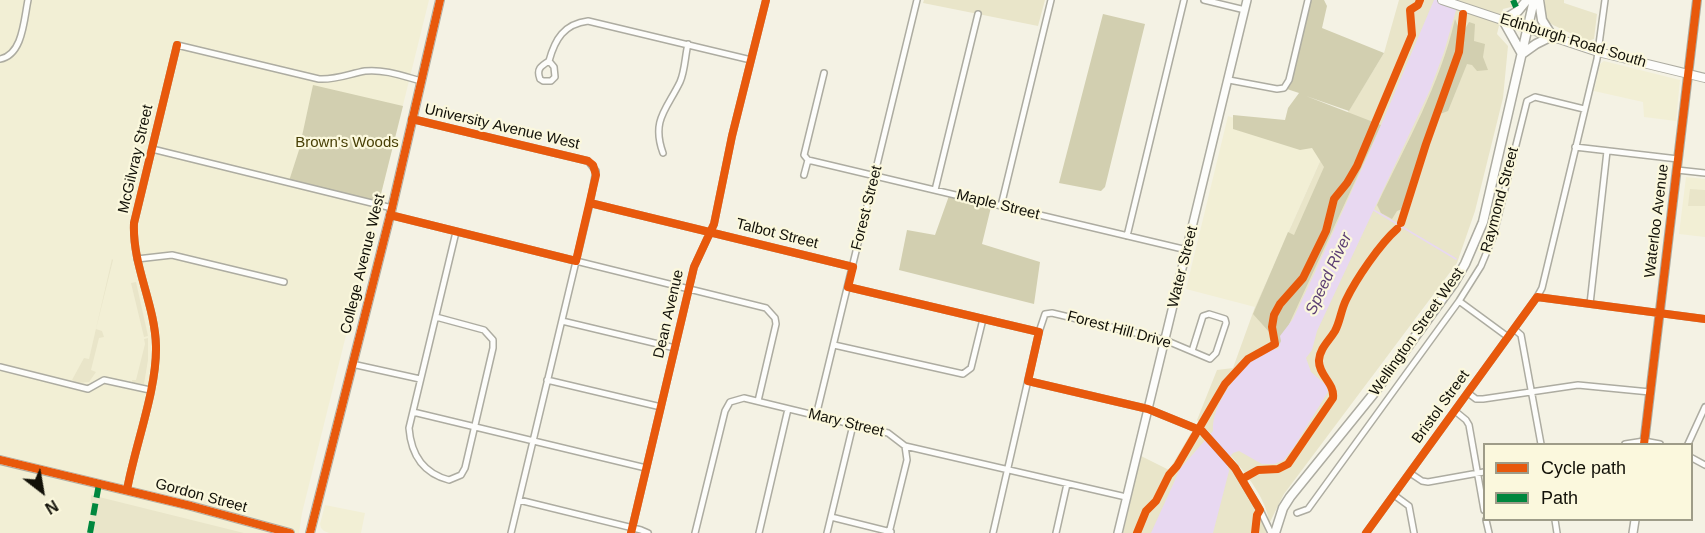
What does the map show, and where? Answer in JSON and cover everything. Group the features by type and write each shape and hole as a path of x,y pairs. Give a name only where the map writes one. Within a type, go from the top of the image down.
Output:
{"main road":[{"name":"College Avenue West","path":"310,533 391,211 440,0"},
{"name":"Edinburgh Road South","path":"1442,0 1598,52 1705,78"},
{"path":"1527,0 1518,11 1503,20 1522,54 1552,36 1542,20 1539,0"},
{"name":"Wellington Street West","path":"1273,533 1290,497 1375,392 1454,283 1465,264 1483,222 1534,0"},
{"name":"Gordon Street","path":"0,460 127,490 290,533"}],"street":[{"path":"0,59 11,55 16,48 28,0"},
{"name":"Dean Avenue","path":"631,530 694,267 711,232 766,0"},
{"name":"Forest Street","path":"816,416 917,0"},
{"path":"1001,207 1050,0"},
{"path":"1127,236 1184,0"},
{"path":"1204,0 1245,10"},
{"name":"Water Street","path":"1118,533 1247,0"},
{"path":"1229,80 1276,89 1284,88 1289,80 1308,0"},
{"name":"Bristol Street","path":"1366,533 1537,297 1546,270 1598,52 1605,0"},
{"name":"Waterloo Avenue","path":"1644,443 1697,0"},
{"path":"935,189 978,15"},
{"path":"549,61 554,45 563,31 579,22 588,21 752,60"},
{"path":"663,153 660,144 659,120 681,81 687,44"},
{"name":"McGilvray Street","path":"127,490 155,368 156,340 137,259 134,223 177,45 319,79 338,79 374,71 388,72 421,81"},
{"path":"804,175 808,160 804,155 824,73"},
{"name":"Raymond Street","path":"1297,513 1308,509 1459,302 1481,266 1493,237 1527,101 1535,97 1584,109"},
{"name":"University Avenue West","path":"412,119 588,161 593,165 596,175 511,533"},
{"path":"1575,147 1678,159"},
{"path":"152,149 391,211 456,232 766,308 775,318 776,324 758,401"},
{"path":"1590,304 1607,151"},
{"name":"Maple Street","path":"808,160 1187,250"},
{"path":"1677,170 1705,173"},
{"name":"Talbot Street","path":"590,203 853,267"},
{"path":"436,317 484,330 493,340 465,468 461,475 449,480 433,475 416,457 410,441 409,428 456,232"},
{"path":"137,259 172,255 284,282"},
{"path":"848,286 1039,332 993,533"},
{"path":"1537,297 1705,319"},
{"path":"1459,302 1508,337"},
{"name":"Forest Hill Drive","path":"1039,332 1043,316 1052,313 1165,340 1207,358 1213,357 1226,323 1225,319 1209,314 1203,316 1192,351"},
{"path":"834,345 963,374 971,368 983,319"},
{"path":"562,321 675,348"},
{"path":"1514,328 1521,335 1541,443"},
{"path":"352,364 420,379"},
{"path":"0,367 88,389 105,380 150,390"},
{"path":"547,380 661,407"},
{"path":"1028,381 1148,409 1198,429 1209,437 1228,459 1273,533"},
{"path":"1468,393 1476,399 1483,399 1578,385 1650,392"},
{"name":"Mary Street","path":"695,533 725,411 730,402 744,398 888,433 905,446 1126,497"},
{"path":"1688,443 1705,406"},
{"path":"759,533 788,409"},
{"path":"1455,411 1469,425 1483,499"},
{"path":"413,412 646,468"},
{"path":"827,533 853,425"},
{"path":"831,517 890,533 907,460 905,446"},
{"path":"1410,473 1428,482 1483,472"},
{"path":"1056,533 1068,483"},
{"path":"1394,495 1408,506 1414,533"},
{"path":"519,500 648,533"}],"shaded area":[{"path":"0,0 429,0 302,513 299,533 0,533"},
{"path":"924,0 1045,0 1038,26 923,3"},
{"path":"1399,0 1517,0 1515,6 1503,9 1497,34 1508,46 1503,98 1475,211 1457,263 1284,494 1269,524 1267,511 1252,483 1197,420 1217,370 1233,368 1255,307 1326,148 1384,53"},
{"path":"1545,0 1564,0 1564,3 1597,14 1594,39 1587,41 1545,19"},
{"path":"1604,61 1680,80 1676,121 1644,117 1643,102 1594,91 1600,64"},
{"path":"1228,116 1326,148 1255,307 1186,289"},
{"path":"1686,177 1705,179 1705,237 1679,234"},
{"path":"1690,189 1705,190 1705,206 1688,206"},
{"path":"112,259 96,329 102,331 104,337 99,338 91,370 96,372 89,382 77,383 72,380 84,358 89,359"},
{"path":"136,282 148,336 144,337 131,283"},
{"path":"148,338 148,360 144,384 132,383 132,380 136,380 145,344 144,339"},
{"path":"1191,433 1206,438 1226,461 1264,522 1266,533 1123,533 1141,456 1169,470"},
{"path":"91,495 244,533 90,533"},
{"path":"325,505 365,513 361,533 324,531 320,524"}],"green space":[{"path":"1308,0 1324,0 1327,6 1322,28 1384,53 1349,111 1306,96 1381,125 1280,344 1253,314 1288,232 1294,235 1324,167 1312,148 1300,150 1233,129 1233,115 1285,120 1288,108 1299,93 1284,88"},
{"path":"1103,14 1145,24 1105,187 1101,191 1059,183"},
{"path":"1455,19 1459,29 1465,29 1469,22 1475,24 1474,41 1485,44 1483,57 1488,70 1477,71 1472,65 1467,64 1448,111 1440,114 1427,137 1405,208 1397,211 1392,219 1381,213 1377,205 1431,91 1449,43"},
{"name":"Brown's Woods","path":"313,85 403,106 379,202 289,181 299,150"},
{"path":"950,193 992,203 982,244 1040,262 1034,304 899,270 907,230 935,235"}],"water":[{"name":"Speed River","path":"1434,0 1459,0 1444,52 1430,90 1317,331 1312,350 1306,358 1311,372 1326,385 1328,392 1284,460 1275,464 1262,464 1239,451 1233,453 1226,461 1229,471 1213,533 1151,533 1180,469 1213,431 1216,411 1227,390 1241,371 1256,357 1278,349 1280,336 1293,319 1316,270"}],"waterway":[{"path":"1372,209 1456,259"}],"marked path":[{"path":"1513,0 1516,7"},
{"path":"90,533 99,484"}],"cycle path":[{"path":"310,533 392,208 440,0"},
{"path":"631,533 694,267 714,224 732,136 766,0"},
{"path":"1137,533 1146,511 1156,501 1169,475 1177,466 1225,384 1248,359 1275,344 1272,327 1274,315 1280,304 1303,278 1326,231 1334,199 1357,166 1412,35 1410,10 1418,5 1420,0"},
{"path":"1644,443 1697,0"},
{"path":"1401,223 1459,52 1463,14"},
{"path":"127,490 153,381 156,346 152,315 136,254 134,223 177,45"},
{"path":"390,215 576,261 596,175 593,165 588,161 412,119"},
{"path":"590,203 853,267 848,287 1039,332 1028,381 1148,409 1202,431 1235,468 1260,510 1257,515 1255,533"},
{"path":"1242,479 1258,470 1278,469 1288,464 1333,398 1332,388 1319,365 1321,352 1335,331 1344,304 1356,282 1376,253 1397,229"},
{"path":"1366,533 1537,297 1705,319"},
{"path":"0,460 191,506 290,533"}]}
